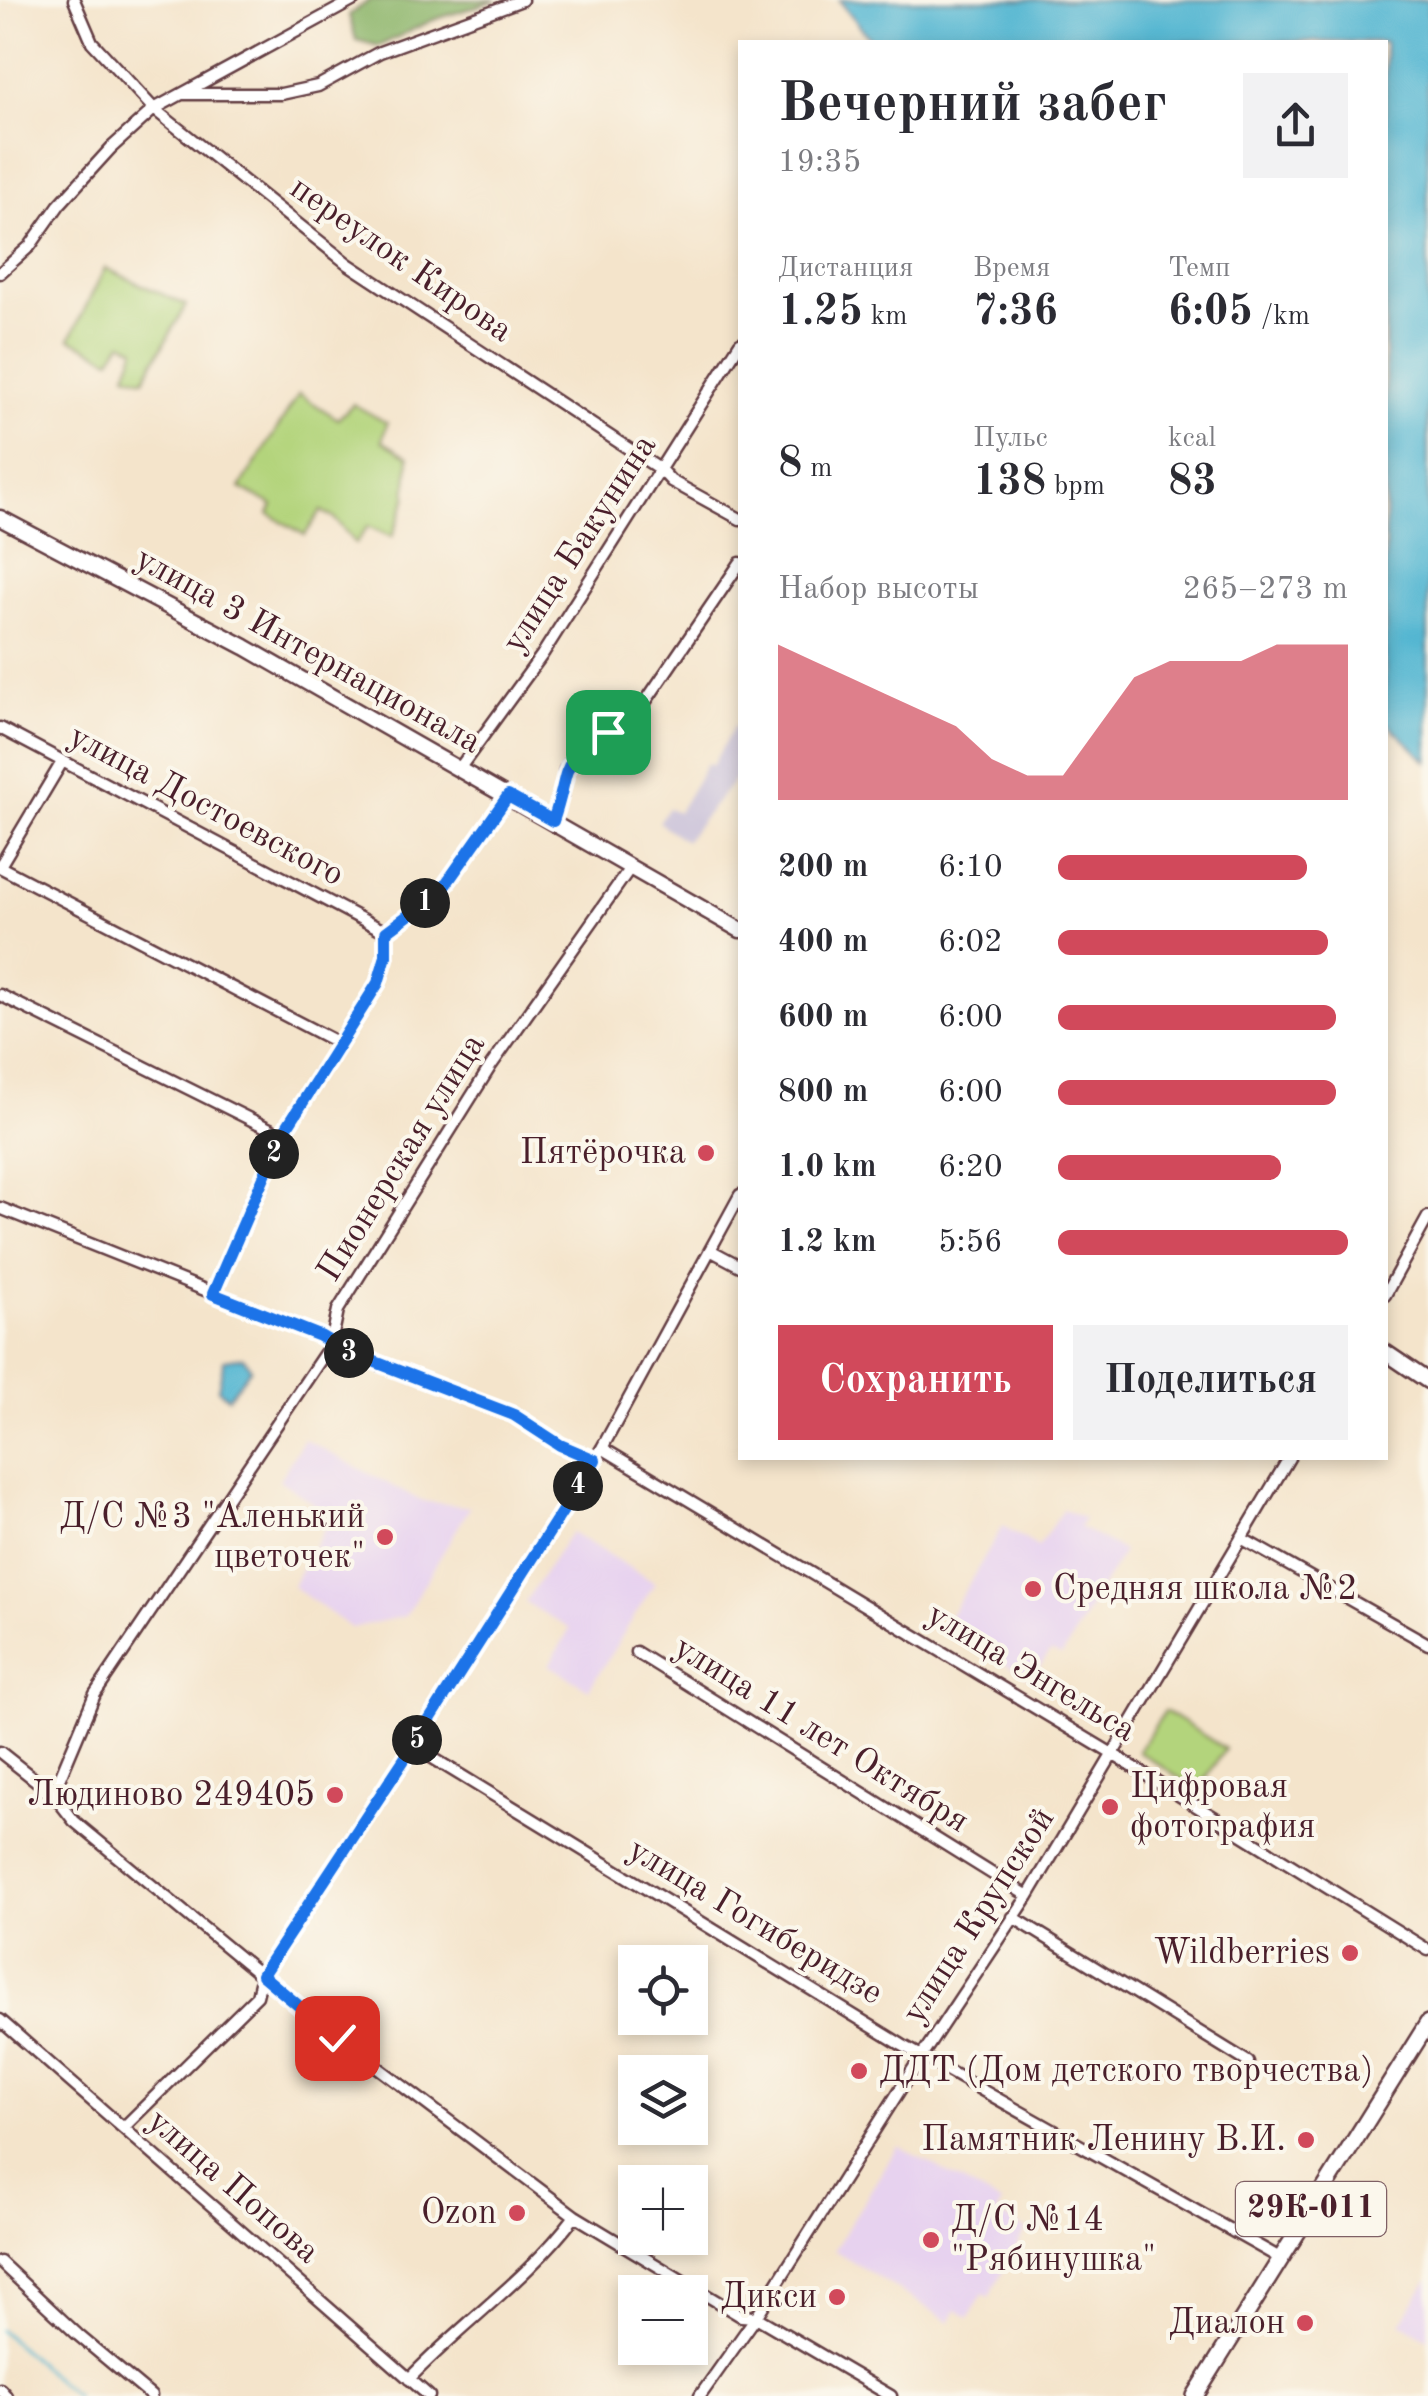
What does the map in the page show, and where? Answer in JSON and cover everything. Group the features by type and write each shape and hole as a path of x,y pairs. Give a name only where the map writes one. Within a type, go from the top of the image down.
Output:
{"main road":[{"name":"29К-011","path":"1195,2396 1428,2023"}],"street":[{"name":"переулок Кирова","path":"74,0 92,42 154,108 348,264 661,470 672,481 738,518"},
{"path":"0,273 30,246 110,148 154,108 354,0"},
{"path":"180,94 281,94 318,86 380,52 522,0"},
{"name":"улица Бакунина","path":"458,769 542,655 738,346"},
{"name":"улица 3 Интернационала","path":"0,518 245,647 738,929"},
{"path":"553,821 565,770 575,753 646,701 738,566"},
{"name":"улица Достоевского","path":"0,728 386,932"},
{"path":"62,762 0,867 338,1042"},
{"path":"213,1294 282,1135 378,983 386,956 386,932 441,891 508,796"},
{"name":"Пионерская улица","path":"53,1794 94,1694 331,1344 338,1310 490,1067 630,868"},
{"path":"0,995 282,1135"},
{"path":"124,2127 258,1996 262,1975 595,1460 738,1199"},
{"path":"0,1208 514,1415 560,1445 595,1460"},
{"path":"1388,1289 1428,1217"},
{"path":"710,1250 738,1265"},
{"path":"1388,1354 1428,1382"},
{"name":"улица Энгельса","path":"602,1448 1114,1755 1428,1950"},
{"name":"улица Крупской","path":"700,2396 756,2317 1028,1896 1288,1460"},
{"path":"1240,1538 1428,1644"},
{"name":"улица 11 лет Октября","path":"636,1652 1028,1896"},
{"name":"улица Гогиберидзе","path":"413,1746 922,2056 1280,2258"},
{"path":"0,1752 53,1794 74,1821 337,2038 574,2216 741,2316 756,2317 891,2396"},
{"path":"1013,1918 1248,2062"},
{"name":"улица Попова","path":"0,2020 429,2396"},
{"path":"409,2379 540,2258 574,2216"},
{"path":"0,2262 151,2396"},
{"path":"0,2389 6,2396"}],"shaded area":[{"path":"734,726 738,727 738,780 735,779 685,841 658,822 668,808 678,812 707,763 712,766"},
{"name":"Д/С №3 \"Аленький цветочек\"","path":"304,1439 421,1501 470,1507 405,1616 351,1628 292,1586 332,1516 279,1480"},
{"name":"Средняя школа №2","path":"1063,1509 1084,1519 1079,1527 1123,1551 1062,1656 1050,1652 1031,1679 943,1627 1003,1526 1038,1547"},
{"path":"571,1532 655,1583 589,1689 549,1665 570,1629 525,1602"},
{"name":"Д/С №14 \"Рябинушка\"","path":"898,2146 1002,2204 996,2213 1026,2230 989,2297 982,2294 969,2318 957,2310 950,2322 834,2250"},
{"path":"1428,2279 1428,2339 1401,2323"}],"green space":[{"path":"370,0 496,0 433,20 379,46 356,40 349,15"},
{"path":"105,268 186,305 144,379 126,374 136,348 122,342 111,359 70,339"},
{"path":"299,394 338,419 353,404 387,423 382,441 409,457 406,500 392,537 368,526 356,544 334,518 321,511 305,535 269,514 273,505 240,488"},
{"path":"1165,1711 1225,1749 1198,1790 1138,1751"}],"water":[{"path":"839,0 1428,0 1428,762 1388,724 1388,40 871,40"},
{"path":"243,1357 251,1368 228,1398 218,1389 224,1360"}],"waterway":[{"path":"0,2330 75,2396"}],"place":[{"name":"Пятёрочка","path":"706,1153"},
{"name":"Д/С №3 \"Аленький цветочек\"","path":"385,1537"},
{"name":"Средняя школа №2","path":"1033,1589"},
{"name":"Людиново 249405","path":"335,1795"},
{"name":"Цифровая фотография","path":"1110,1807"},
{"name":"Wildberries","path":"1350,1953"},
{"name":"ДДТ (Дом детского творчества)","path":"859,2071"},
{"name":"Памятник Ленину В.И.","path":"1306,2140"},
{"name":"Ozon","path":"517,2213"},
{"name":"Д/С №14 \"Рябинушка\"","path":"931,2240"},
{"name":"Дикси","path":"837,2297"},
{"name":"Диалон","path":"1305,2323"}],"route":[{"path":"337,2038 262,1975 595,1460 560,1445 514,1415 344,1350 320,1336 213,1294 282,1135 378,983 386,956 386,932 441,891 508,796 553,821 565,770 575,753 608,732"}]}
